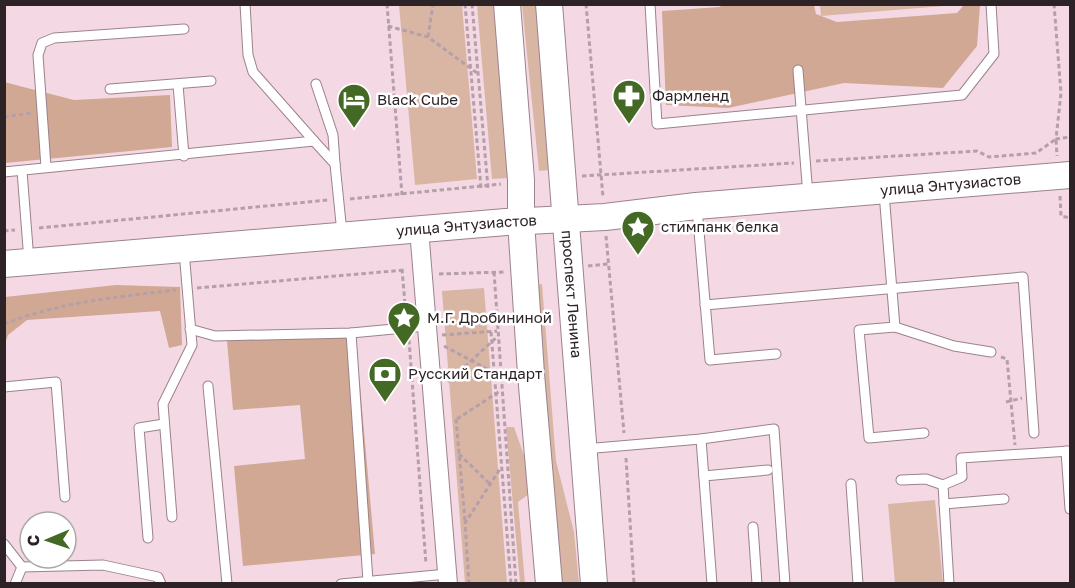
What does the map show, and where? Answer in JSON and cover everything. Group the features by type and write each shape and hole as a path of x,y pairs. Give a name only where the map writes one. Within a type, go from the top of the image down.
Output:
{"main road":[{"path":"507,4 522,180 520,221 549,584"},
{"name":"проспект Ленина","path":"549,4 594,584"},
{"name":"улица Энтузиастов","path":"17,263 520,221 605,217 696,206 1071,175"}],"street":[{"path":"419,229 422,274 420,330 433,397 448,579"}],"lane":[{"path":"245,4 248,55 253,72 335,164"},
{"path":"650,4 657,124 962,95 994,54 992,4"},
{"path":"46,167 38,55 42,42 54,38 184,29"},
{"path":"798,70 808,196"},
{"path":"110,89 211,81"},
{"path":"316,84 333,135 342,235"},
{"path":"178,85 184,156"},
{"path":"4,172 184,156 314,141"},
{"path":"17,263 22,171"},
{"path":"884,190 895,327"},
{"path":"696,206 710,360 777,354"},
{"path":"172,517 163,404 192,345 184,249"},
{"path":"705,305 1023,277 1034,433"},
{"path":"924,433 869,438 859,330 895,327 954,346 992,352"},
{"path":"190,328 215,336 420,330"},
{"path":"351,333 368,581"},
{"path":"4,387 56,382 65,497"},
{"path":"208,386 227,584"},
{"path":"148,538 139,428 164,424"},
{"path":"583,449 701,439 774,429 785,584"},
{"path":"701,439 712,584"},
{"path":"901,480 926,479 943,485 962,477 962,458 1068,451 1071,509"},
{"path":"704,476 768,470"},
{"path":"851,484 858,584"},
{"path":"943,485 949,584"},
{"path":"944,504 1005,500"},
{"path":"753,527 757,584"},
{"path":"4,544 18,562"},
{"path":"78,566 103,565 158,577 161,584"},
{"path":"15,584 21,570"},
{"path":"341,584 427,576 448,579"}],"path":[{"path":"387,4 402,195"},
{"path":"428,37 433,4"},
{"path":"465,4 481,188"},
{"path":"472,4 488,188"},
{"path":"586,4 625,445 634,584"},
{"path":"1054,4 1060,93 1056,139 1071,137"},
{"path":"388,27 428,37 477,73"},
{"path":"5,118 42,111"},
{"path":"402,270 420,330 427,576"},
{"path":"4,324 86,300 187,289 402,270 422,274 494,272 500,390 516,584"},
{"path":"4,319 14,321"},
{"path":"420,330 497,331"},
{"path":"420,330 500,375"},
{"path":"491,332 511,584"},
{"path":"433,397 497,337"},
{"path":"992,352 1008,359 1014,433"},
{"path":"436,432 500,390"},
{"path":"456,419 469,584"},
{"path":"459,454 490,484"},
{"path":"465,523 506,460"}],"shaded area":[{"path":"722,4 814,5 816,14 837,22 957,13 964,5 980,5 977,46 943,88 844,83 728,108 666,105 662,11 720,7"},
{"path":"956,4 821,16 820,5"},
{"path":"399,5 462,5 477,179 415,185"},
{"path":"477,5 494,5 509,178 492,179"},
{"path":"522,5 536,5 550,170 539,171"},
{"path":"4,82 74,100 170,95 172,147 5,163"},
{"path":"542,284 556,461 574,532 579,583 561,583 536,285"},
{"path":"116,285 180,287 182,345 169,348 160,311 27,320 8,335 5,344 5,297"},
{"path":"484,288 507,583 465,583 442,291"},
{"path":"355,330 375,554 243,566 234,466 305,459 300,405 233,410 227,341"},
{"path":"506,427 514,427 526,461 529,494 518,502 525,583 520,583"},
{"path":"935,500 943,583 895,583 888,504"}],"place":[{"name":"Фармленд","path":"629,125"},
{"name":"Black Cube","path":"354,129"},
{"name":"стимпанк белка","path":"638,256"},
{"name":"М.Г. Дробининой","path":"404,347"},
{"name":"Русский Стандарт","path":"385,403"}]}
